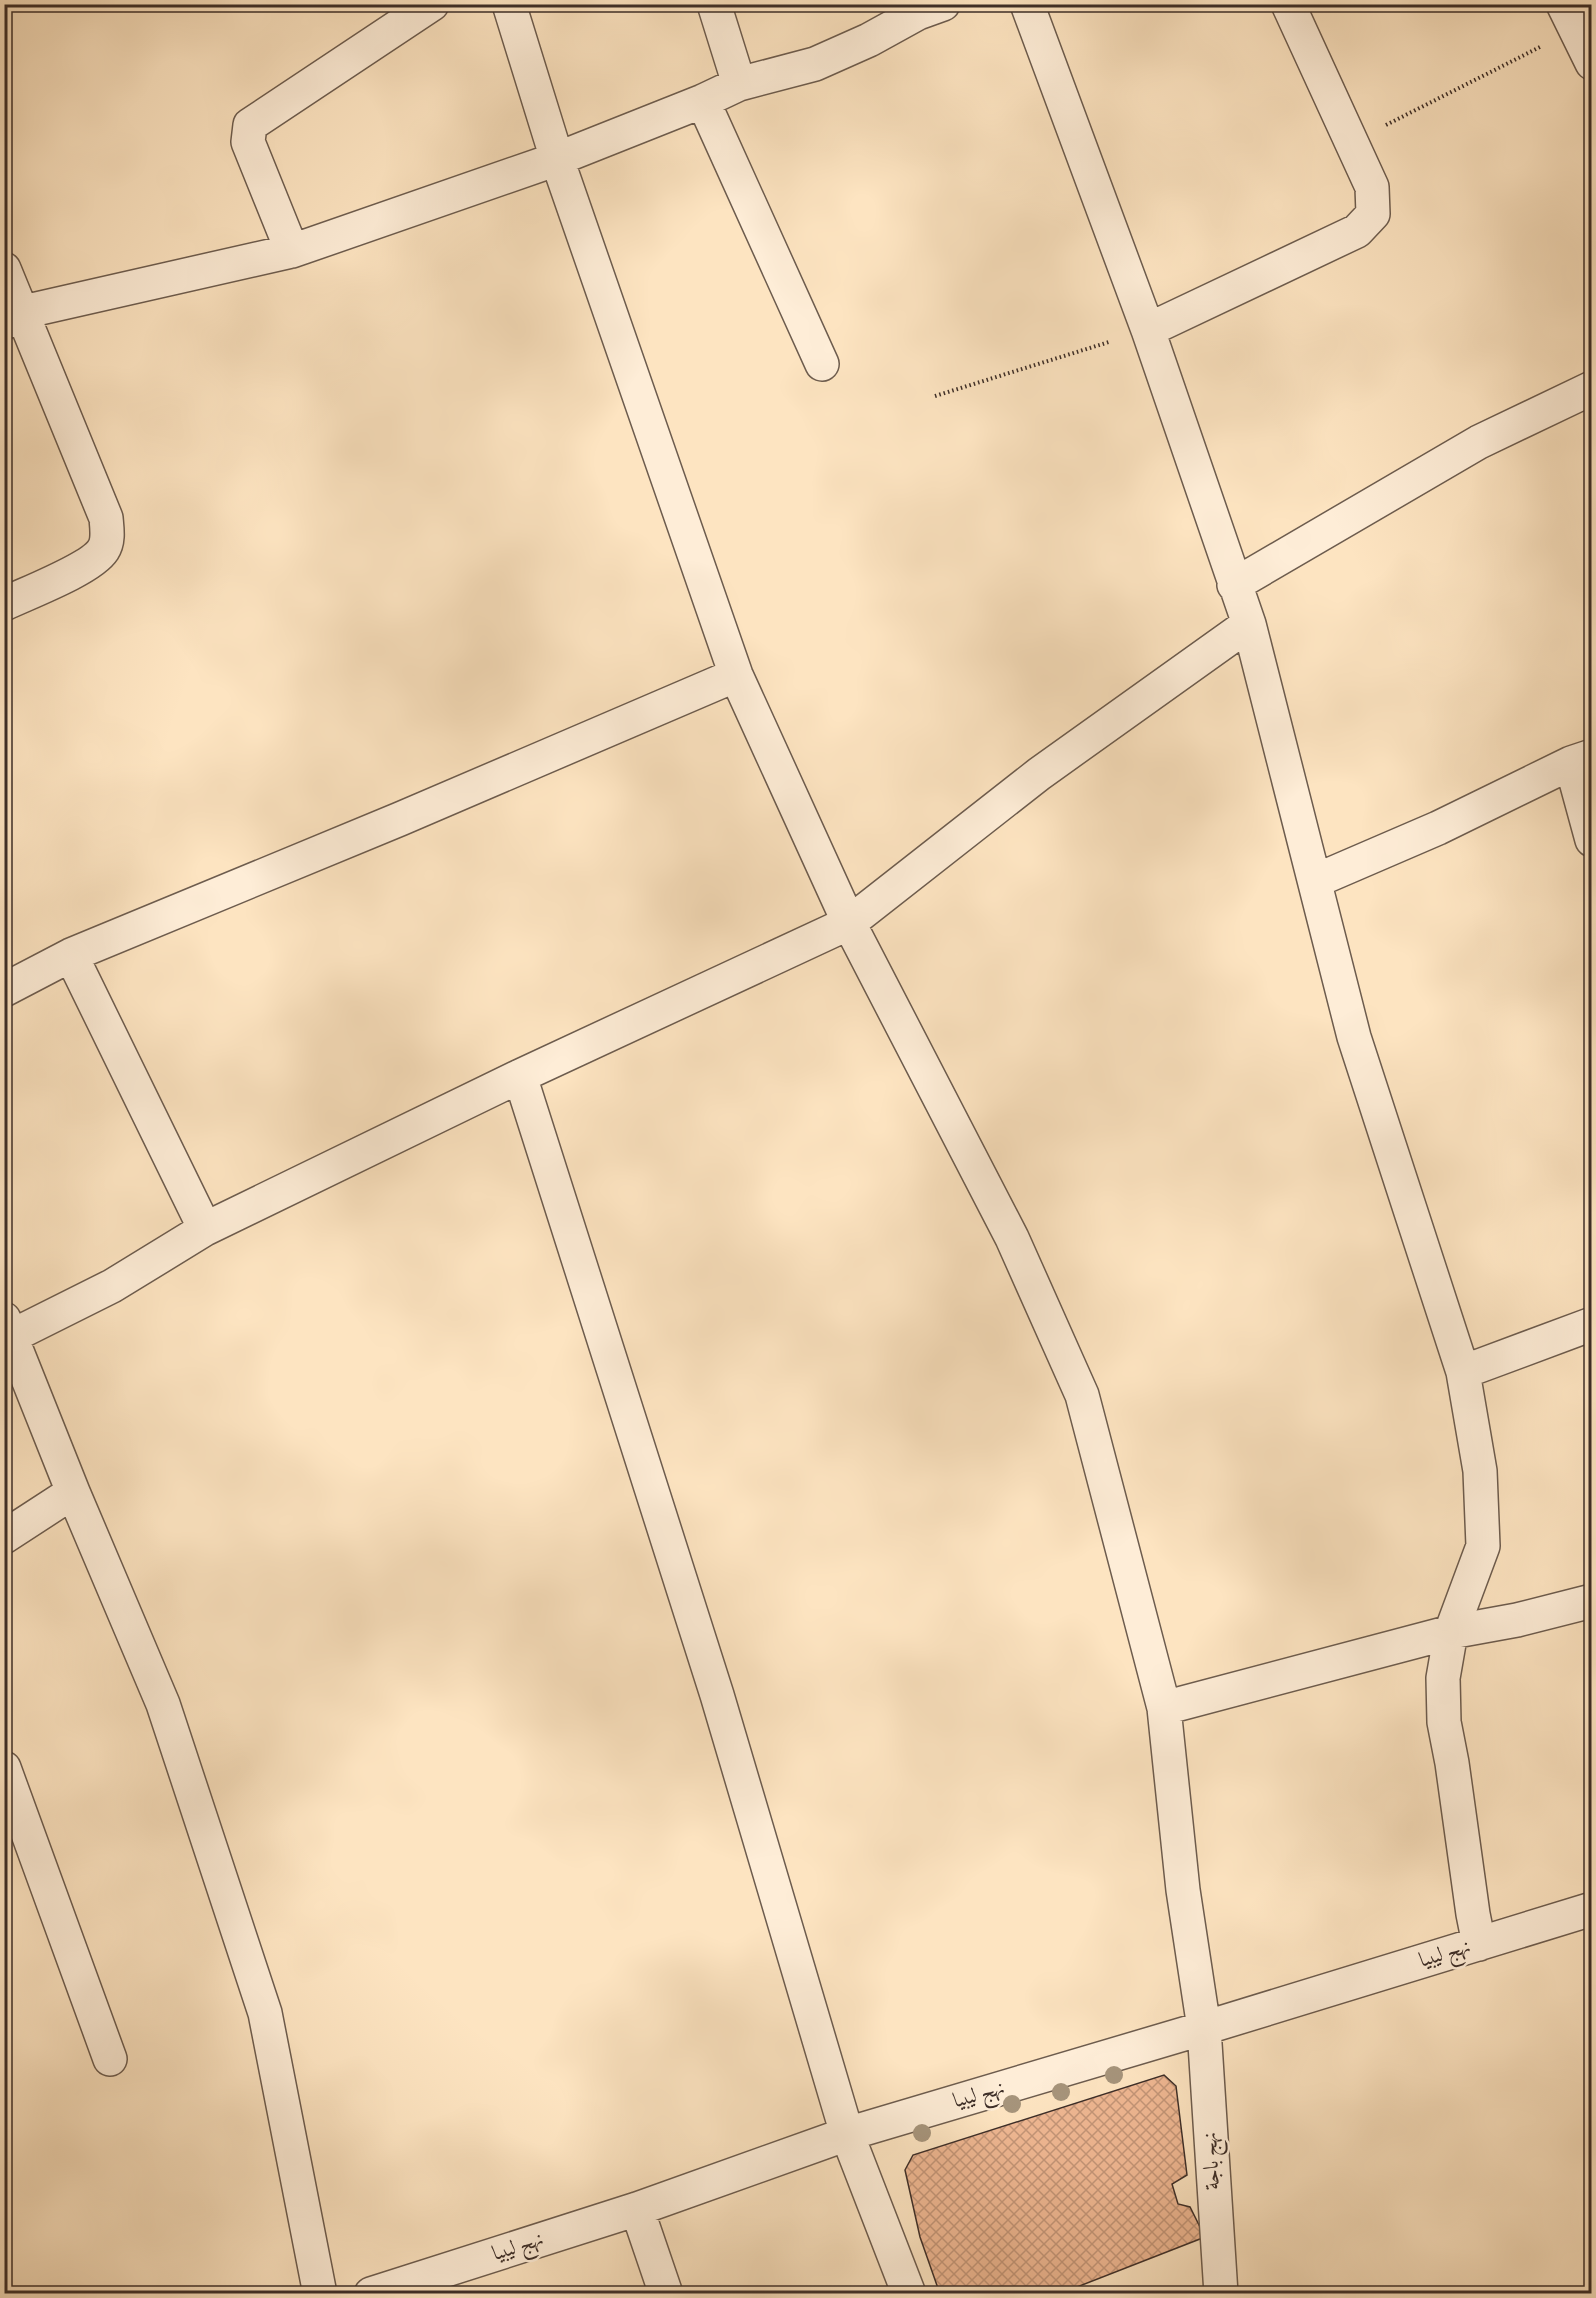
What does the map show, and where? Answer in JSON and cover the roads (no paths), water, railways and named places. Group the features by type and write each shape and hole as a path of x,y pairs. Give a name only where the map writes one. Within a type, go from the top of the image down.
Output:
{"street":[{"path":"292,251 248,142 250,125 432,4"},
{"name":"نهج باجة","path":"509,4 557,159 736,675 849,923 1012,1238 1082,1395 1164,1708 1183,1890 1204,2028 1221,2294"},
{"path":"714,4 739,84"},
{"path":"14,318 292,251 557,159 703,102 739,84 815,64 869,40 918,13 943,4"},
{"path":"1027,4 1148,330 1249,624 1354,1037 1463,1372 1480,1472 1483,1546 1451,1632 1443,1678 1444,1722 1479,1944"},
{"path":"1148,330 1358,231 1373,214 1372,187 1288,4"},
{"path":"1569,17 1592,63"},
{"path":"703,102 822,364"},
{"path":"4,269 14,318 106,518 107,538 103,550 92,562 4,604"},
{"path":"1234,585 1479,442 1592,388"},
{"path":"320,2294 265,2013 163,1704 73,1492 7,1328 112,1286 205,1229 520,1076 849,923 1038,774 1249,624"},
{"path":"4,990 71,955 389,824 736,675"},
{"path":"1316,881 1438,828 1581,760 1592,840"},
{"path":"71,955 205,1229"},
{"path":"520,1076 713,1684 847,2134 909,2294"},
{"path":"1463,1372 1592,1324"},
{"path":"4,1538 73,1492"},
{"path":"1164,1708 1451,1632 1517,1620 1592,1601"},
{"path":"4,1768 110,2059"},
{"name":"نهج ليبيا","path":"371,2294 637,2209 847,2134 1592,1909"},
{"path":"637,2209 666,2294"}]}
